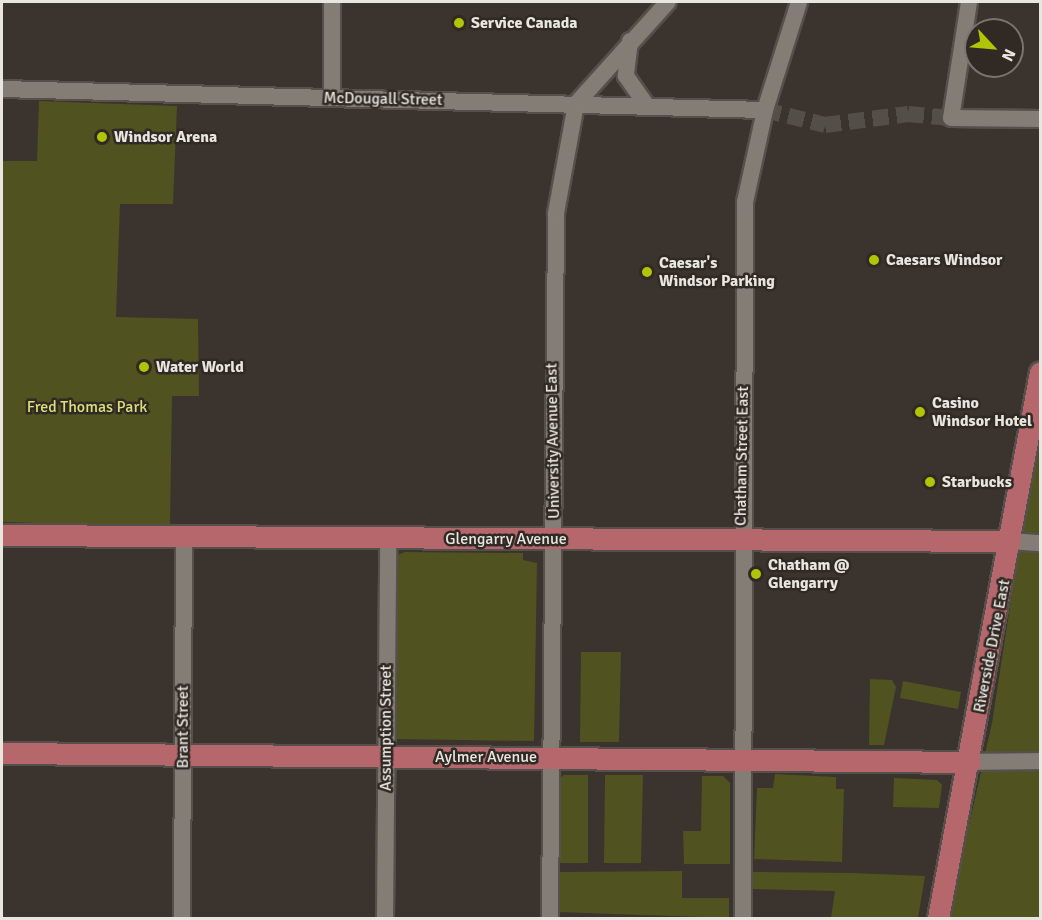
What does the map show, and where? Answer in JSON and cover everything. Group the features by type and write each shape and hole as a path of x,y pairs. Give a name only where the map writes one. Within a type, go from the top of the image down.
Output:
{"main road":[{"name":"Riverside Drive East","path":"938,918 970,762 1041,372"},
{"name":"Glengarry Avenue","path":"2,535 1010,541"},
{"name":"Aylmer Avenue","path":"2,753 970,762"}],"street":[{"path":"332,2 332,98"},
{"path":"576,104 630,41 668,2"},
{"name":"Chatham Street East","path":"743,918 741,541 745,202 765,110 799,2"},
{"path":"969,2 951,118 1041,119"},
{"path":"630,41 626,76 647,106"},
{"name":"McDougall Street","path":"2,89 765,110"},
{"name":"University Avenue East","path":"550,918 554,539 552,257 576,104"},
{"name":"Brant Street","path":"182,918 184,536"},
{"name":"Assumption Street","path":"385,918 388,538"},
{"path":"1010,541 1041,543"},
{"path":"970,762 1041,761"}],"green space":[{"name":"Fred Thomas Park","path":"39,101 177,106 173,204 120,204 116,317 198,319 199,396 172,396 170,527 2,522 2,161 37,161"},
{"path":"1040,412 1040,918 948,918 992,723"},
{"path":"405,552 523,553 523,560 537,563 534,741 395,739 395,556"},
{"path":"581,652 621,652 619,742 580,742"},
{"path":"870,679 892,680 896,687 884,745 869,745"},
{"path":"903,681 961,692 958,709 900,698"},
{"path":"775,774 836,777 836,789 844,789 842,862 754,859 757,788 773,788"},
{"path":"564,775 588,775 588,863 558,863 558,779"},
{"path":"605,775 643,775 641,863 604,863"},
{"path":"702,776 723,776 730,783 730,864 684,864 683,831 701,831"},
{"path":"894,778 937,780 942,785 939,808 893,807"},
{"path":"682,871 682,898 729,898 729,918 557,912 558,872"},
{"path":"752,872 925,876 918,918 831,918 835,891 751,889"}],"tunnel":[{"path":"765,110 825,125 908,114 951,118"}],"place":[{"name":"Service Canada","path":"459,23"},
{"name":"Windsor Arena","path":"102,137"},
{"name":"Caesars Windsor","path":"874,260"},
{"name":"Caesar's Windsor Parking","path":"647,272"},
{"name":"Water World","path":"144,367"},
{"name":"Casino Windsor Hotel","path":"920,412"},
{"name":"Starbucks","path":"930,482"},
{"name":"Chatham @ Glengarry","path":"756,574"}]}
